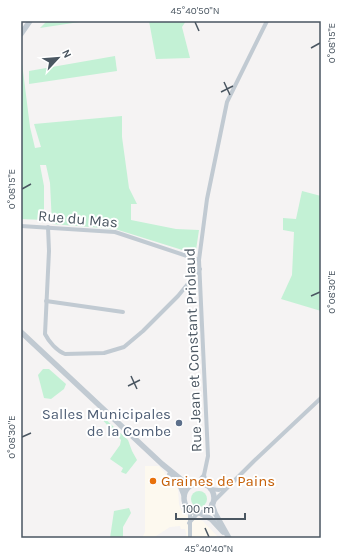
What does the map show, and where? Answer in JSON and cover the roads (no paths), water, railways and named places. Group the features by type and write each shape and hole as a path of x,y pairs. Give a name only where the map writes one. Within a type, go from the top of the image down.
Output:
{"street":[{"path":"21,34 30,21"},
{"name":"Rue Jean et Constant Priolaud","path":"208,487 204,475 208,451 199,260 207,199 227,102 267,21"},
{"name":"Rue du Mas","path":"22,226 115,232 199,260"},
{"path":"48,227 49,251 44,334 56,348 65,354 104,353 124,347 178,296 200,269"},
{"path":"46,301 123,312"},
{"path":"21,332 162,464 183,481 218,490 229,486"},
{"path":"189,523 199,513 205,511 254,461 321,398"},
{"path":"162,464 180,485 184,495 184,499 190,514 190,537"},
{"path":"184,495 186,491 204,475"},
{"path":"208,487 213,495 215,513 228,538"},
{"path":"187,507 214,522 228,538"}],"place":[{"name":"Salles Municipales de la Combe","path":"179,423"},
{"name":"Graines de Pains","path":"153,481"}]}
